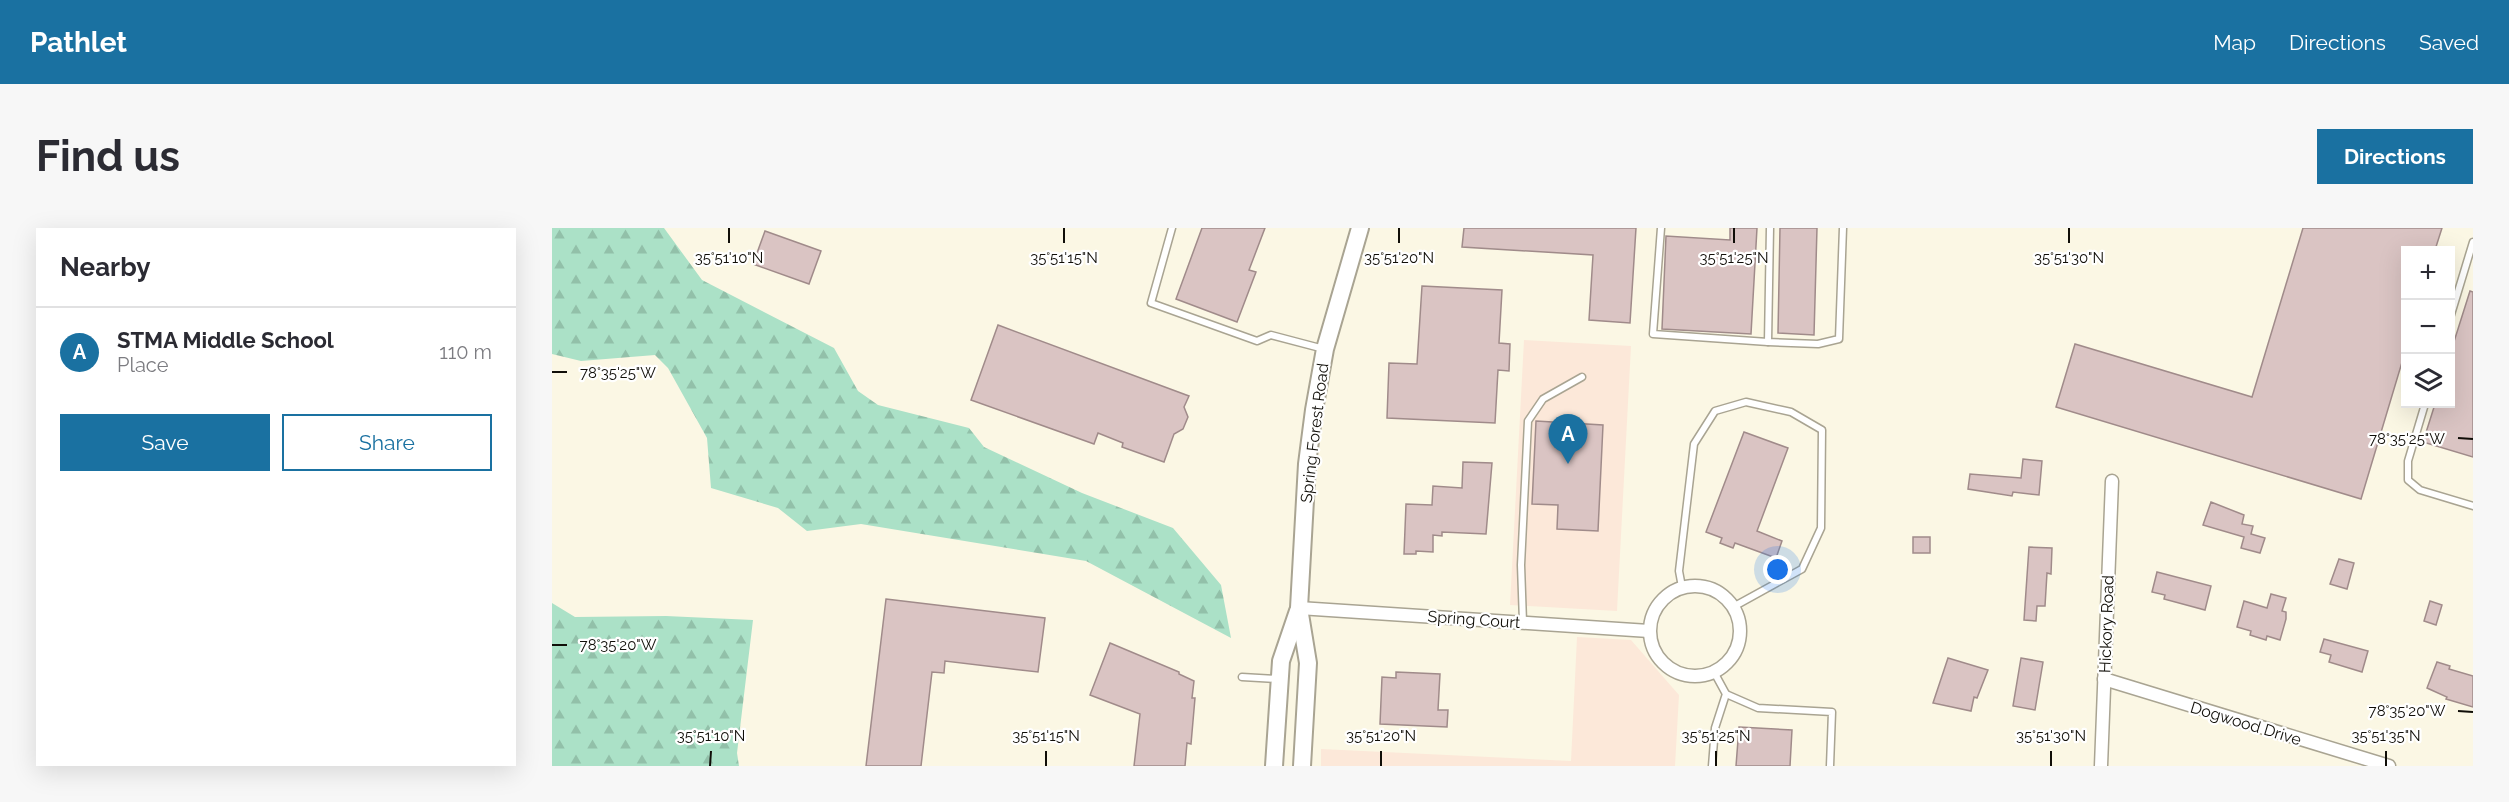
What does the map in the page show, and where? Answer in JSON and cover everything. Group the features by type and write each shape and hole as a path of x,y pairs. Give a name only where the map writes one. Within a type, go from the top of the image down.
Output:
{"main road":[{"name":"Spring Forest Road","path":"1302,766 1308,663 1299,608 1307,465 1325,350 1360,228"},
{"name":"Spring Forest Road","path":"1274,766 1281,661 1299,608"}],"street":[{"name":"Hickory Road","path":"2101,766 2112,481"},
{"path":"1697,585 1724,596 1733,607 1739,622 1740,636 1735,651 1726,663 1714,672 1700,676 1684,675 1671,669 1656,653 1649,631 1652,616 1658,604 1669,593 1682,587 1697,585"},
{"name":"Spring Court","path":"1299,608 1649,631"},
{"name":"Dogwood Drive","path":"2103,679 2389,766"}],"lane":[{"path":"1172,228 1151,303 1257,341 1271,335 1325,350"},
{"path":"1661,228 1653,334 1818,345 1839,339 1843,228"},
{"path":"1768,342 1770,228"},
{"path":"2455,304 2473,242"},
{"path":"1523,622 1521,566 1528,421 1543,399 1582,377"},
{"path":"1682,587 1679,571 1694,444 1715,411 1746,402 1791,412 1821,430 1821,528 1802,569 1733,607"},
{"path":"2424,408 2408,461 2408,480 2420,490 2473,506"},
{"path":"1714,672 1726,694 1758,708 1832,712 1830,766"},
{"path":"1242,677 1280,679"},
{"path":"1712,766 1715,728 1726,694"}],"shaded area":[{"path":"1524,340 1631,346 1617,611 1510,605"},
{"path":"1577,637 1631,640 1679,695 1675,766 1321,766 1321,749 1571,761"}],"green space":[{"path":"552,228 664,228 702,280 834,348 858,391 878,405 969,428 984,447 1082,493 1173,528 1221,585 1231,638 1086,561 861,524 807,531 778,508 711,488 707,438 668,368 655,355 581,361 552,354"},
{"path":"552,603 575,617 666,616 753,620 737,753 739,766 552,766"}],"building":[{"path":"1202,228 1265,228 1249,270 1256,272 1237,322 1176,299"},
{"path":"1464,228 1636,228 1630,323 1589,320 1593,255 1462,247"},
{"path":"1730,228 1757,228 1751,334 1662,329 1666,236 1730,240"},
{"path":"1780,228 1817,228 1814,335 1778,333"},
{"path":"2303,228 2442,228 2436,246 2401,246 2401,366 2361,499 2056,407 2075,344 2252,397"},
{"path":"765,231 821,251 809,284 753,264"},
{"path":"1422,286 1502,290 1499,343 1510,344 1509,371 1498,370 1495,423 1387,418 1389,363 1417,364"},
{"path":"2470,291 2473,292 2473,457 2423,442 2434,408 2455,408 2455,338"},
{"path":"998,325 1189,396 1184,407 1188,417 1183,429 1174,434 1164,462 1122,447 1123,443 1098,433 1094,444 971,400"},
{"path":"1536,421 1603,425 1598,531 1557,529 1558,505 1532,504"},
{"path":"1744,432 1788,448 1757,531 1782,541 1776,558 1735,543 1733,548 1720,543 1722,538 1706,532"},
{"path":"2023,459 2042,461 2039,495 2013,492 2012,496 1968,489 1970,474 2021,478"},
{"path":"1463,462 1492,463 1486,534 1442,532 1442,536 1433,535 1433,552 1416,551 1416,554 1404,554 1406,504 1432,505 1433,486 1462,488"},
{"path":"2211,502 2244,515 2242,524 2253,526 2251,534 2265,538 2260,553 2241,548 2244,537 2203,525"},
{"path":"1913,537 1930,537 1930,553 1913,553"},
{"path":"2029,547 2052,548 2051,574 2047,573 2045,606 2037,606 2036,621 2024,620"},
{"path":"2339,559 2354,563 2347,589 2330,584"},
{"path":"2157,572 2211,586 2205,610 2164,599 2165,595 2152,592"},
{"path":"2271,594 2286,598 2282,611 2286,612 2286,619 2280,640 2267,636 2266,640 2250,635 2251,631 2237,627 2244,601 2267,608"},
{"path":"886,599 1045,618 1038,672 945,661 944,673 932,672 921,766 866,766"},
{"path":"2430,601 2442,605 2436,625 2424,621"},
{"path":"2324,639 2368,651 2362,672 2329,662 2331,655 2320,652"},
{"path":"1110,643 1179,672 1194,681 1192,698 1195,698 1191,744 1187,743 1185,766 1134,766 1140,714 1090,695"},
{"path":"1948,658 1988,670 1977,698 1974,697 1971,711 1933,703"},
{"path":"2021,658 2043,662 2035,710 2013,706"},
{"path":"2437,662 2450,666 2449,669 2473,676 2473,707 2446,699 2447,697 2427,688"},
{"path":"1396,672 1440,674 1438,710 1448,710 1447,727 1380,724 1382,677 1396,678"},
{"path":"1739,727 1792,730 1790,766 1736,766"}],"place":[{"name":"STMA Middle School","path":"1568,464"}]}
